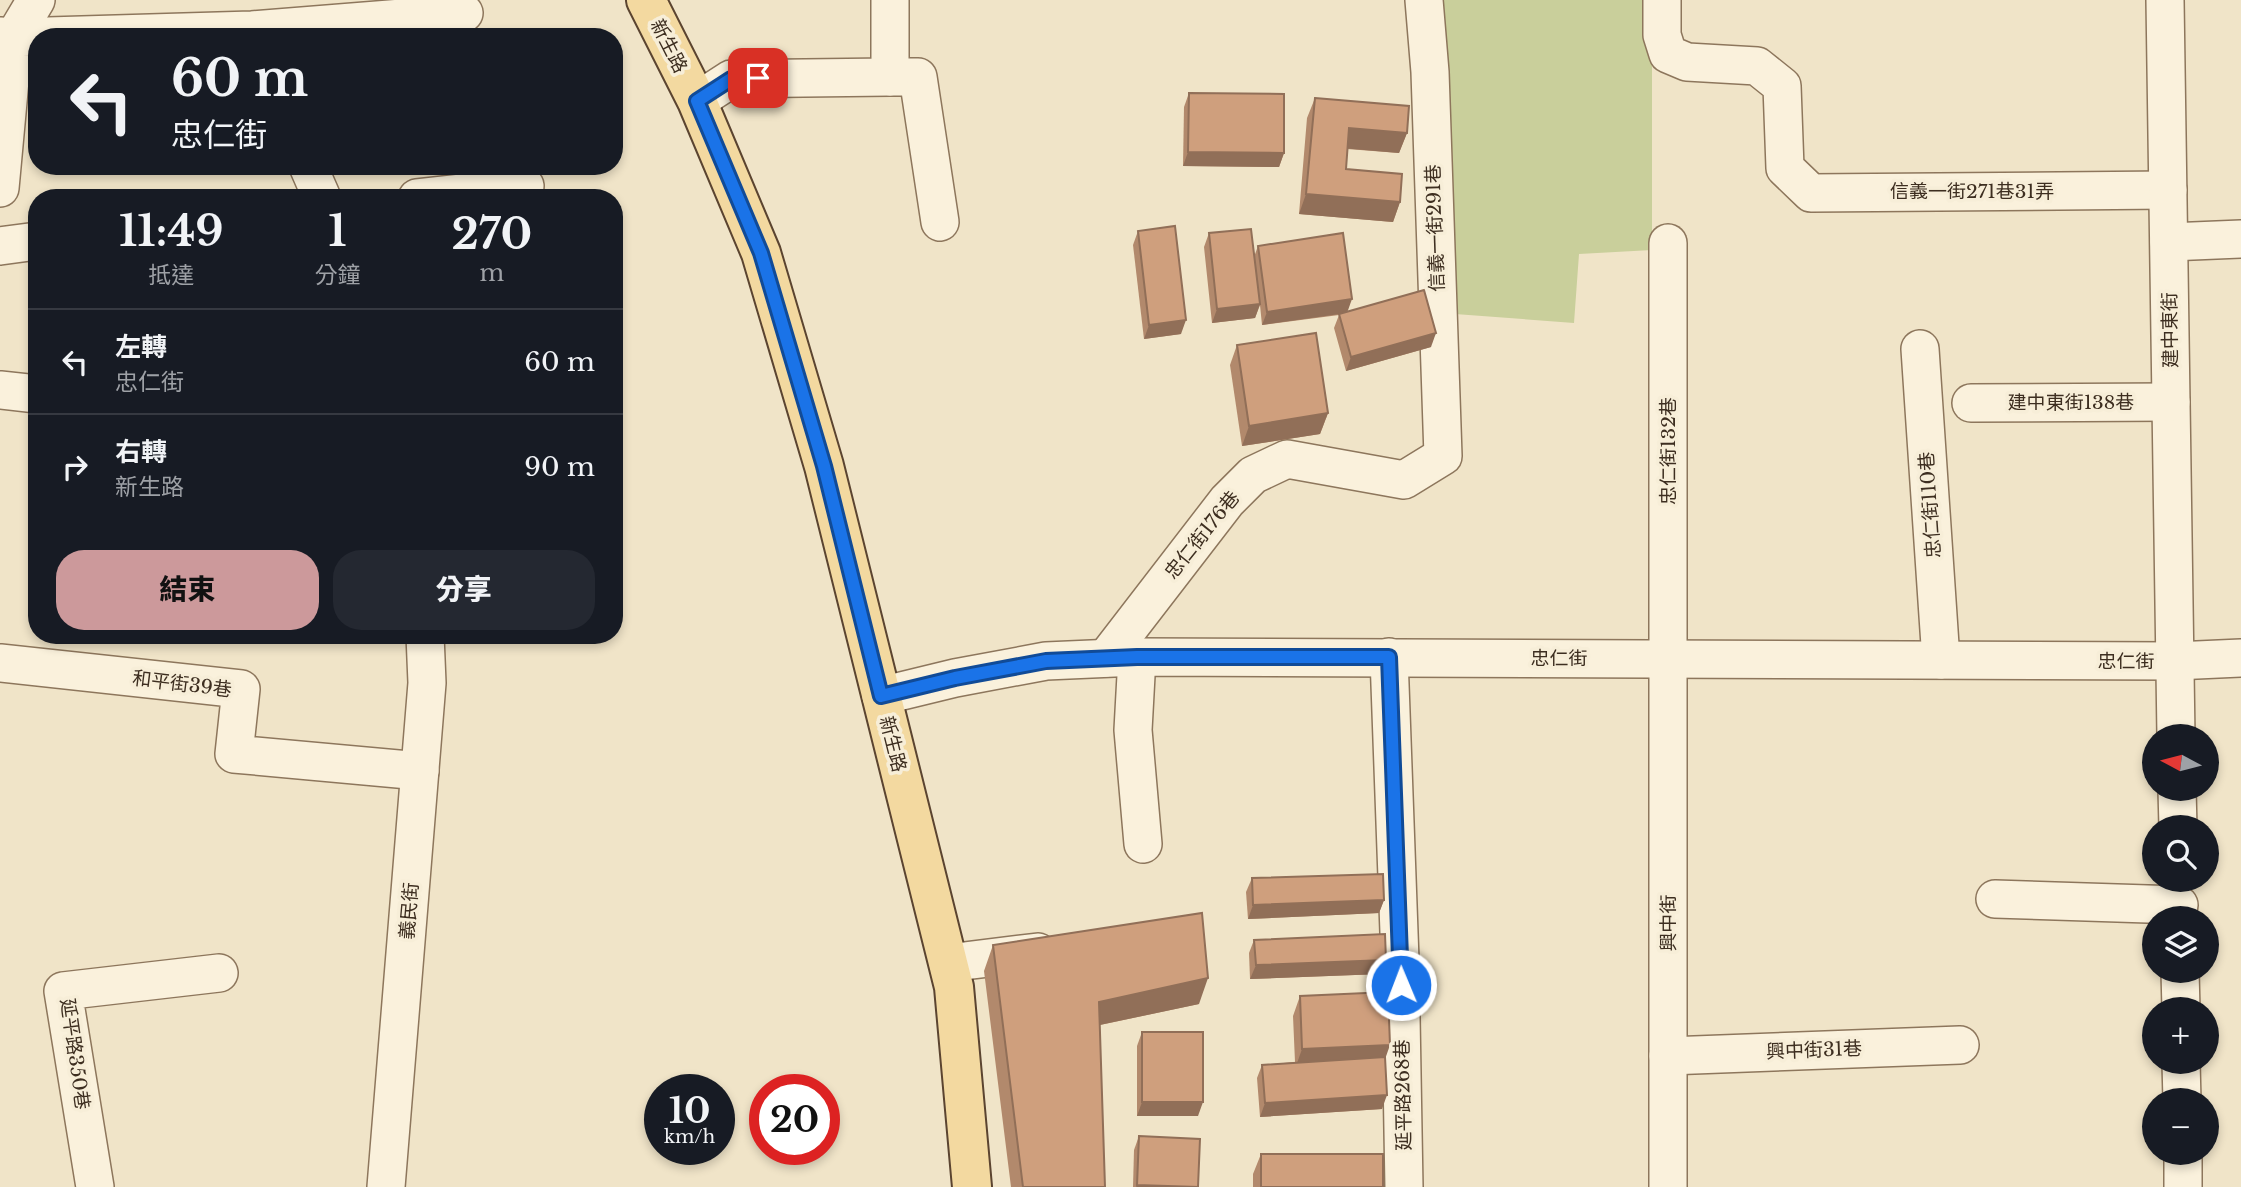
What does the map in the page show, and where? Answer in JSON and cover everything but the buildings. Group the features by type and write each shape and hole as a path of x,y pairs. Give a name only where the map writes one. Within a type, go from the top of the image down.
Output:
{"main road":[{"name":"新生路","path":"646,0 697,101 761,253 824,466 954,986 972,1187"}],"street":[{"path":"0,188 7,37 36,0"},
{"path":"890,0 890,77"},
{"name":"信義一街291巷","path":"1424,0 1430,72 1443,456"},
{"name":"信義一街271巷31弄","path":"1662,0 1662,35 1668,54 1687,62 1757,66 1782,86 1785,168 1811,192 2168,190"},
{"name":"建中東街","path":"2165,0 2176,724"},
{"path":"277,28 464,13"},
{"path":"7,37 28,36"},
{"path":"697,101 731,79 918,77 940,222"},
{"path":"498,189 525,186"},
{"path":"2169,242 2241,239"},
{"path":"0,246 28,242"},
{"name":"忠仁街132巷","path":"1668,243 1668,659"},
{"name":"忠仁街110巷","path":"1920,349 1941,660"},
{"path":"0,390 28,393"},
{"name":"建中東街138巷","path":"1971,403 2171,401"},
{"name":"忠仁街176巷","path":"1121,658 1227,500 1252,475 1287,459 1404,480 1443,456"},
{"name":"義民街","path":"386,1187 427,683 425,644"},
{"name":"延平路268巷","path":"1389,657 1400,960 1404,1187"},
{"path":"1121,658 1133,730 1143,844"},
{"name":"忠仁街","path":"881,696 955,678 1046,661 1121,658 2175,661 2241,658"},
{"name":"興中街","path":"1668,659 1668,1187"},
{"name":"和平街39巷","path":"0,663 241,689 234,754 420,771"},
{"path":"1995,899 2179,901"},
{"path":"948,963 1070,947"},
{"name":"延平路350巷","path":"95,1187 63,991 219,973"},
{"name":"興中街31巷","path":"1668,1056 1960,1045"},
{"path":"2183,1165 2183,1187"}],"green space":[{"path":"1434,0 1652,0 1652,250 1579,254 1574,323 1455,314"}],"route":[{"path":"758,78 731,79 697,101 761,253 824,466 881,696 955,678 1046,661 1137,657 1389,657 1401,985"}]}
